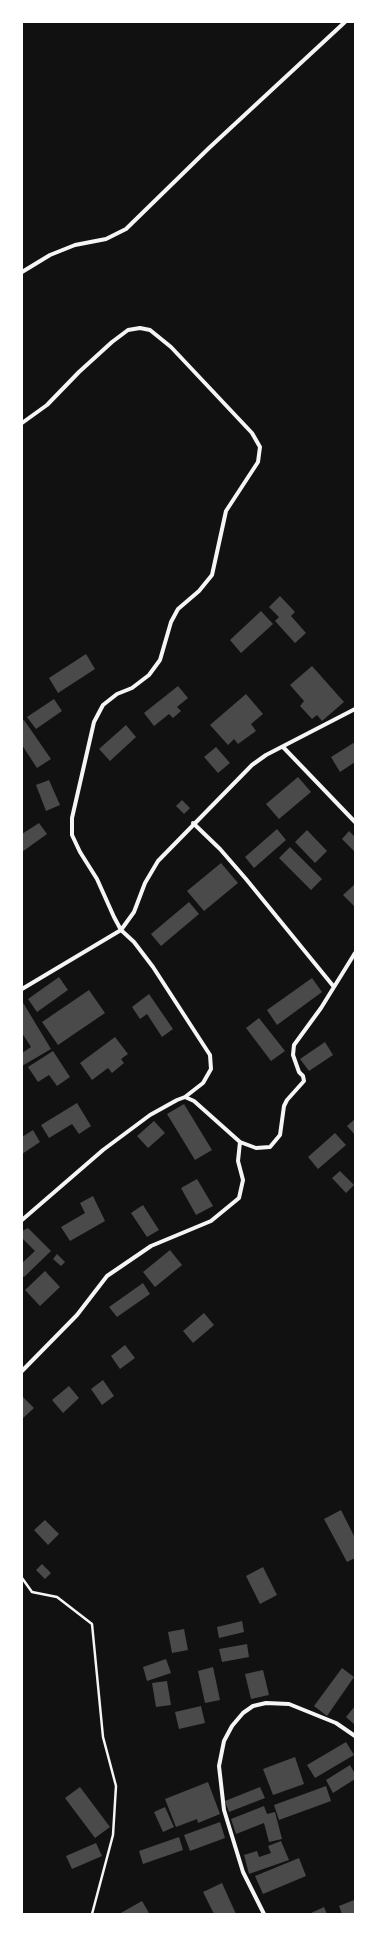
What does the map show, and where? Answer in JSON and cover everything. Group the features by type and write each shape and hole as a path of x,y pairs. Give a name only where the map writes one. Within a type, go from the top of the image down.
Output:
{"street":[{"path":"22,272 50,255 75,245 106,240 126,229 209,148 345,22"},
{"path":"22,423 47,405 79,372 112,342 128,330 140,328 150,330 171,347 252,433 260,447 258,462 226,511 212,575 199,591 178,609 171,622 160,660 149,675 132,688 117,694 103,704 94,722 72,818 72,835 80,852 97,880 114,917 122,930 139,948 153,967 210,1055 211,1069 203,1083 185,1097 150,1115 103,1150 22,1220"},
{"path":"22,989 122,930 134,912 144,883 158,861 193,823 252,765 266,755 355,709"},
{"path":"283,747 355,822"},
{"path":"193,823 220,849 334,987"},
{"path":"185,1097 194,1101 240,1142 256,1148 270,1147 280,1135 284,1106 287,1100 304,1081 304,1076 299,1072 293,1055 294,1045 321,1008 355,953"},
{"path":"22,1371 76,1315 107,1276 151,1246 211,1221 239,1198 243,1180 238,1161 240,1142"},
{"path":"264,1914 243,1872 224,1810 219,1766 224,1741 232,1726 243,1712 253,1706 266,1703 289,1704 336,1723 355,1736"}],"path":[{"path":"22,1578 32,1592 57,1597 92,1624 103,1737 116,1786 113,1835 92,1914"}],"building":[{"path":"280,596 295,612 291,616 306,633 295,643 275,621 279,617 269,607"},
{"path":"261,611 273,624 241,653 230,640"},
{"path":"86,654 95,669 58,693 49,678"},
{"path":"312,666 344,702 322,721 317,715 312,719 300,706 304,701 290,685"},
{"path":"178,686 188,698 177,707 181,711 173,718 169,714 154,726 144,713"},
{"path":"246,694 263,714 251,724 256,731 238,744 234,739 228,745 210,725"},
{"path":"54,699 62,711 36,729 27,717"},
{"path":"24,720 51,759 37,768 22,745 22,721"},
{"path":"126,725 136,737 110,761 99,749"},
{"path":"355,742 355,762 340,772 331,757"},
{"path":"216,747 230,763 218,773 204,757"},
{"path":"298,777 311,792 279,819 266,804"},
{"path":"49,780 60,805 46,811 36,785"},
{"path":"182,800 190,808 184,814 176,806"},
{"path":"39,823 47,834 22,852 22,834"},
{"path":"277,829 286,840 254,868 245,857"},
{"path":"307,830 327,851 315,863 295,842"},
{"path":"349,831 355,837 355,852 342,839"},
{"path":"290,847 322,879 311,890 279,858"},
{"path":"221,863 238,883 204,911 187,891"},
{"path":"355,884 355,907 343,895"},
{"path":"189,902 199,914 161,946 151,934"},
{"path":"59,977 68,990 37,1012 28,999"},
{"path":"312,978 322,992 277,1025 267,1010"},
{"path":"89,990 105,1013 58,1045 42,1022"},
{"path":"149,994 173,1029 162,1037 147,1014 140,1019 132,1007"},
{"path":"22,1001 51,1049 22,1066 22,1053 31,1047 22,1033"},
{"path":"259,1018 285,1051 271,1061 246,1028"},
{"path":"115,1037 128,1054 121,1059 124,1063 112,1073 108,1068 92,1080 80,1063"},
{"path":"325,1042 333,1055 309,1071 300,1059"},
{"path":"53,1051 70,1077 57,1086 49,1075 38,1082 28,1067"},
{"path":"77,1103 91,1126 79,1134 72,1124 49,1138 41,1125"},
{"path":"184,1104 212,1150 195,1160 167,1114"},
{"path":"355,1119 355,1135 347,1126"},
{"path":"154,1121 165,1133 148,1148 137,1136"},
{"path":"33,1130 40,1142 22,1154 22,1137"},
{"path":"335,1133 346,1145 318,1169 308,1157"},
{"path":"340,1171 354,1185 346,1193 332,1178"},
{"path":"197,1179 213,1206 196,1215 181,1188"},
{"path":"93,1196 105,1221 70,1241 61,1227 85,1213 80,1203"},
{"path":"143,1205 159,1230 147,1237 131,1213"},
{"path":"28,1228 51,1251 24,1277 22,1276 22,1263 35,1251 22,1238 22,1231"},
{"path":"170,1250 182,1265 155,1287 143,1272"},
{"path":"57,1254 65,1262 61,1266 53,1259"},
{"path":"45,1271 60,1287 40,1306 25,1290"},
{"path":"143,1283 150,1294 117,1317 109,1307"},
{"path":"204,1313 214,1325 193,1343 183,1331"},
{"path":"125,1345 135,1358 120,1369 111,1356"},
{"path":"103,1380 114,1396 102,1405 91,1389"},
{"path":"69,1386 79,1398 63,1413 52,1400"},
{"path":"22,1396 34,1408 22,1419"},
{"path":"341,1510 355,1538 355,1558 347,1562 324,1519"},
{"path":"45,1520 59,1534 48,1545 34,1530"},
{"path":"42,1564 51,1573 45,1579 36,1570"},
{"path":"263,1567 277,1595 260,1604 246,1576"},
{"path":"242,1621 244,1632 219,1638 217,1627"},
{"path":"184,1629 188,1650 172,1653 168,1632"},
{"path":"247,1644 249,1657 222,1662 219,1649"},
{"path":"166,1659 171,1673 147,1681 143,1667"},
{"path":"213,1667 220,1700 205,1703 198,1671"},
{"path":"342,1668 354,1677 327,1716 314,1706"},
{"path":"263,1670 269,1695 251,1699 245,1674"},
{"path":"167,1681 171,1705 156,1707 152,1683"},
{"path":"201,1706 205,1723 179,1729 175,1712"},
{"path":"355,1706 355,1725 346,1717"},
{"path":"346,1742 354,1755 315,1778 307,1765"},
{"path":"295,1757 304,1784 273,1795 263,1769"},
{"path":"350,1765 355,1774 355,1779 333,1793 326,1780"},
{"path":"208,1782 220,1814 198,1823 197,1819 176,1827 165,1799"},
{"path":"326,1786 331,1801 279,1820 274,1805"},
{"path":"80,1787 110,1827 95,1838 65,1798"},
{"path":"260,1787 265,1798 229,1812 225,1801"},
{"path":"264,1806 267,1814 275,1812 282,1839 269,1842 264,1823 236,1834 231,1819"},
{"path":"165,1807 174,1827 163,1832 154,1812"},
{"path":"220,1822 225,1838 190,1851 184,1835"},
{"path":"179,1837 183,1850 143,1864 139,1851"},
{"path":"281,1841 289,1860 249,1874 244,1855 257,1851 259,1857 271,1853 268,1846"},
{"path":"96,1843 102,1856 72,1869 66,1856"},
{"path":"299,1858 306,1876 263,1894 255,1876"},
{"path":"222,1883 236,1914 214,1914 203,1892"},
{"path":"354,1900 355,1914 342,1914 339,1906"},
{"path":"142,1901 149,1913 119,1914"},
{"path":"324,1907 327,1914 311,1914 311,1913"}]}
